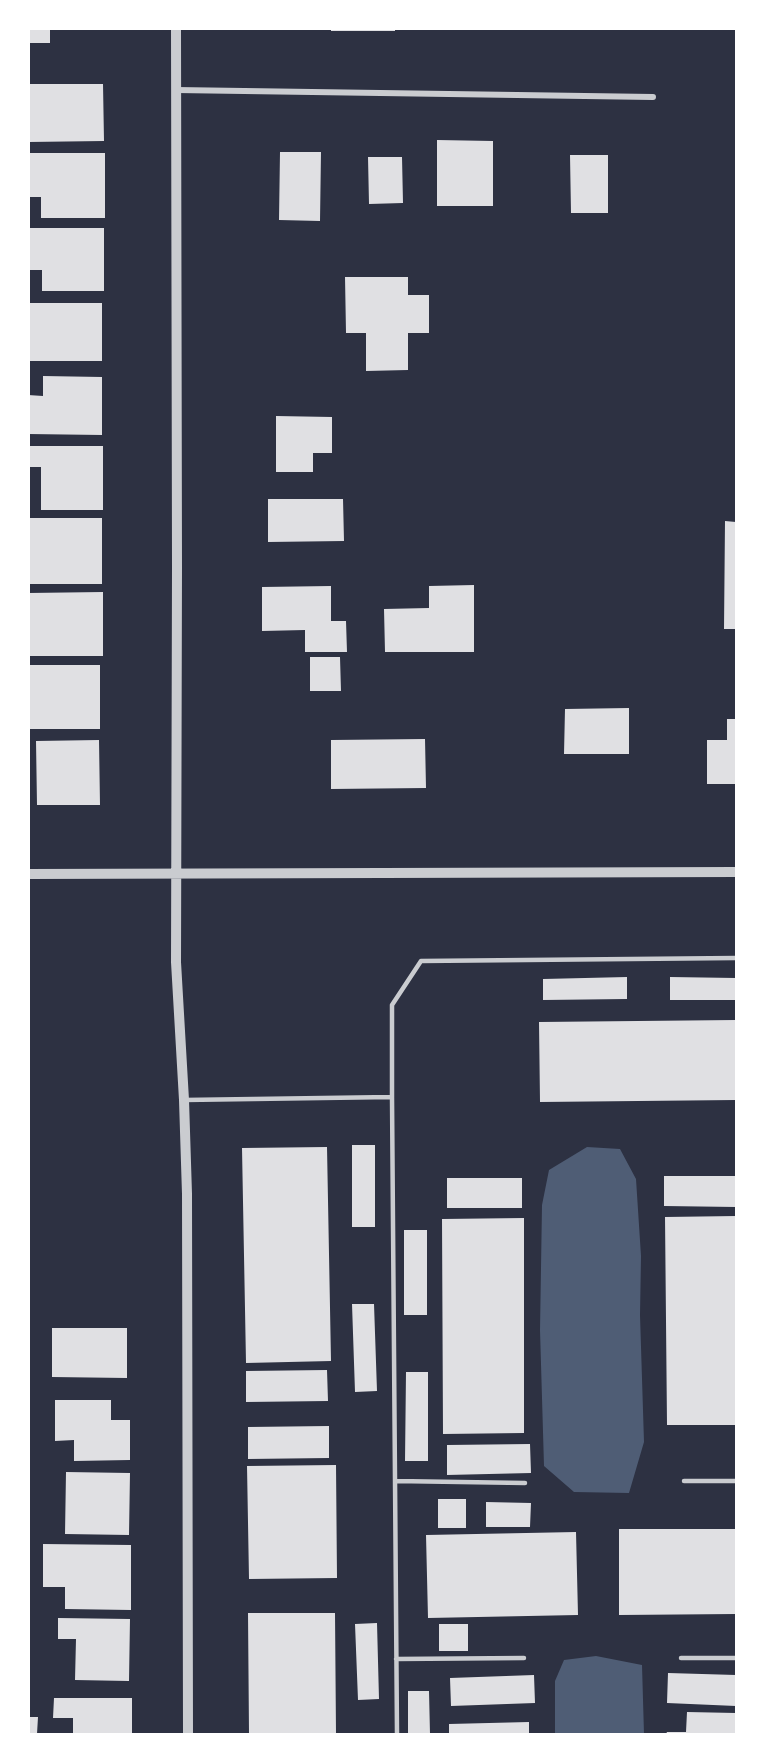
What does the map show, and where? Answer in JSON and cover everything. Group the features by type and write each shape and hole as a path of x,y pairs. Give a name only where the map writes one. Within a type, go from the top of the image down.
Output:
{"street":[{"path":"176,28 176,962 187,1194 188,1734"},
{"path":"176,90 653,97"},
{"path":"28,874 736,872"}],"lane":[{"path":"397,1734 392,1005 421,961 736,958"},
{"path":"184,1100 392,1097"},
{"path":"395,1481 525,1483"},
{"path":"684,1481 736,1481"},
{"path":"396,1659 524,1658"},
{"path":"681,1658 736,1659"}],"water":[{"path":"587,1147 620,1149 636,1179 641,1256 640,1315 644,1442 629,1493 574,1492 544,1466 540,1330 542,1205 549,1170"},
{"path":"596,1656 642,1665 644,1734 555,1734 555,1681 564,1660"}],"building":[{"path":"28,28 50,28 50,43 28,43"},
{"path":"331,28 395,28 395,31 331,31"},
{"path":"28,84 103,84 104,141 28,142"},
{"path":"437,140 493,141 493,206 437,206"},
{"path":"280,152 321,152 320,221 279,220"},
{"path":"28,153 105,153 105,218 41,218 41,197 28,197"},
{"path":"570,155 608,155 608,213 571,213"},
{"path":"368,157 402,157 403,203 369,204"},
{"path":"28,228 104,228 104,291 42,291 42,270 28,270"},
{"path":"345,277 408,277 408,295 429,295 429,333 408,333 408,370 366,371 366,333 346,333"},
{"path":"28,303 102,303 102,361 28,361"},
{"path":"43,376 102,377 102,435 28,434 28,395 43,396"},
{"path":"276,416 332,417 332,453 313,453 313,472 276,472"},
{"path":"28,446 103,446 103,510 41,510 41,467 28,467"},
{"path":"268,499 343,499 344,541 268,542"},
{"path":"28,518 102,518 102,584 28,584"},
{"path":"725,521 736,522 736,629 724,629"},
{"path":"474,585 474,652 385,652 384,609 429,608 429,586"},
{"path":"331,586 331,621 346,621 347,652 305,652 305,630 262,631 262,587"},
{"path":"103,592 103,656 28,656 28,593"},
{"path":"310,657 340,657 341,691 310,691"},
{"path":"28,665 100,665 100,729 28,729"},
{"path":"629,708 629,754 564,754 565,709"},
{"path":"727,719 736,719 736,784 707,784 707,740 727,740"},
{"path":"425,739 426,788 331,789 331,740"},
{"path":"99,740 100,805 37,805 36,741"},
{"path":"627,977 627,999 543,1000 543,979"},
{"path":"670,977 736,978 736,1000 670,1000"},
{"path":"736,1020 736,1100 540,1102 539,1022"},
{"path":"352,1145 375,1145 375,1227 352,1227"},
{"path":"327,1147 331,1361 246,1363 242,1148"},
{"path":"664,1176 736,1176 736,1207 664,1206"},
{"path":"447,1178 522,1178 522,1208 447,1208"},
{"path":"736,1216 736,1425 667,1425 665,1217"},
{"path":"524,1218 524,1433 443,1434 442,1219"},
{"path":"404,1230 427,1230 427,1315 404,1315"},
{"path":"352,1304 374,1304 377,1391 355,1392"},
{"path":"52,1328 127,1328 127,1378 52,1377"},
{"path":"327,1370 328,1401 246,1402 246,1371"},
{"path":"406,1372 428,1372 428,1461 405,1461"},
{"path":"55,1400 111,1400 111,1420 130,1420 130,1460 74,1461 74,1440 55,1441"},
{"path":"329,1426 329,1458 248,1459 248,1427"},
{"path":"530,1444 531,1473 447,1475 447,1445"},
{"path":"336,1465 337,1578 249,1579 247,1466"},
{"path":"66,1472 130,1473 129,1535 65,1534"},
{"path":"438,1499 466,1499 466,1528 438,1528"},
{"path":"486,1502 531,1503 530,1527 486,1527"},
{"path":"619,1529 736,1529 736,1614 619,1615"},
{"path":"576,1532 578,1615 428,1618 426,1535"},
{"path":"43,1544 131,1545 131,1610 65,1609 65,1587 43,1587"},
{"path":"248,1613 335,1613 336,1734 249,1734"},
{"path":"58,1618 130,1619 129,1681 75,1680 76,1639 58,1639"},
{"path":"377,1623 379,1699 358,1700 355,1624"},
{"path":"439,1624 468,1624 468,1651 439,1651"},
{"path":"668,1673 736,1675 736,1706 667,1703"},
{"path":"534,1675 535,1703 451,1706 450,1678"},
{"path":"408,1691 429,1691 430,1734 408,1734"},
{"path":"54,1698 132,1698 132,1734 73,1734 73,1718 53,1718"},
{"path":"687,1712 736,1713 736,1734 666,1734 667,1732 686,1732"},
{"path":"28,1717 38,1717 37,1734 28,1734"},
{"path":"529,1722 529,1734 449,1734 449,1724"}]}
